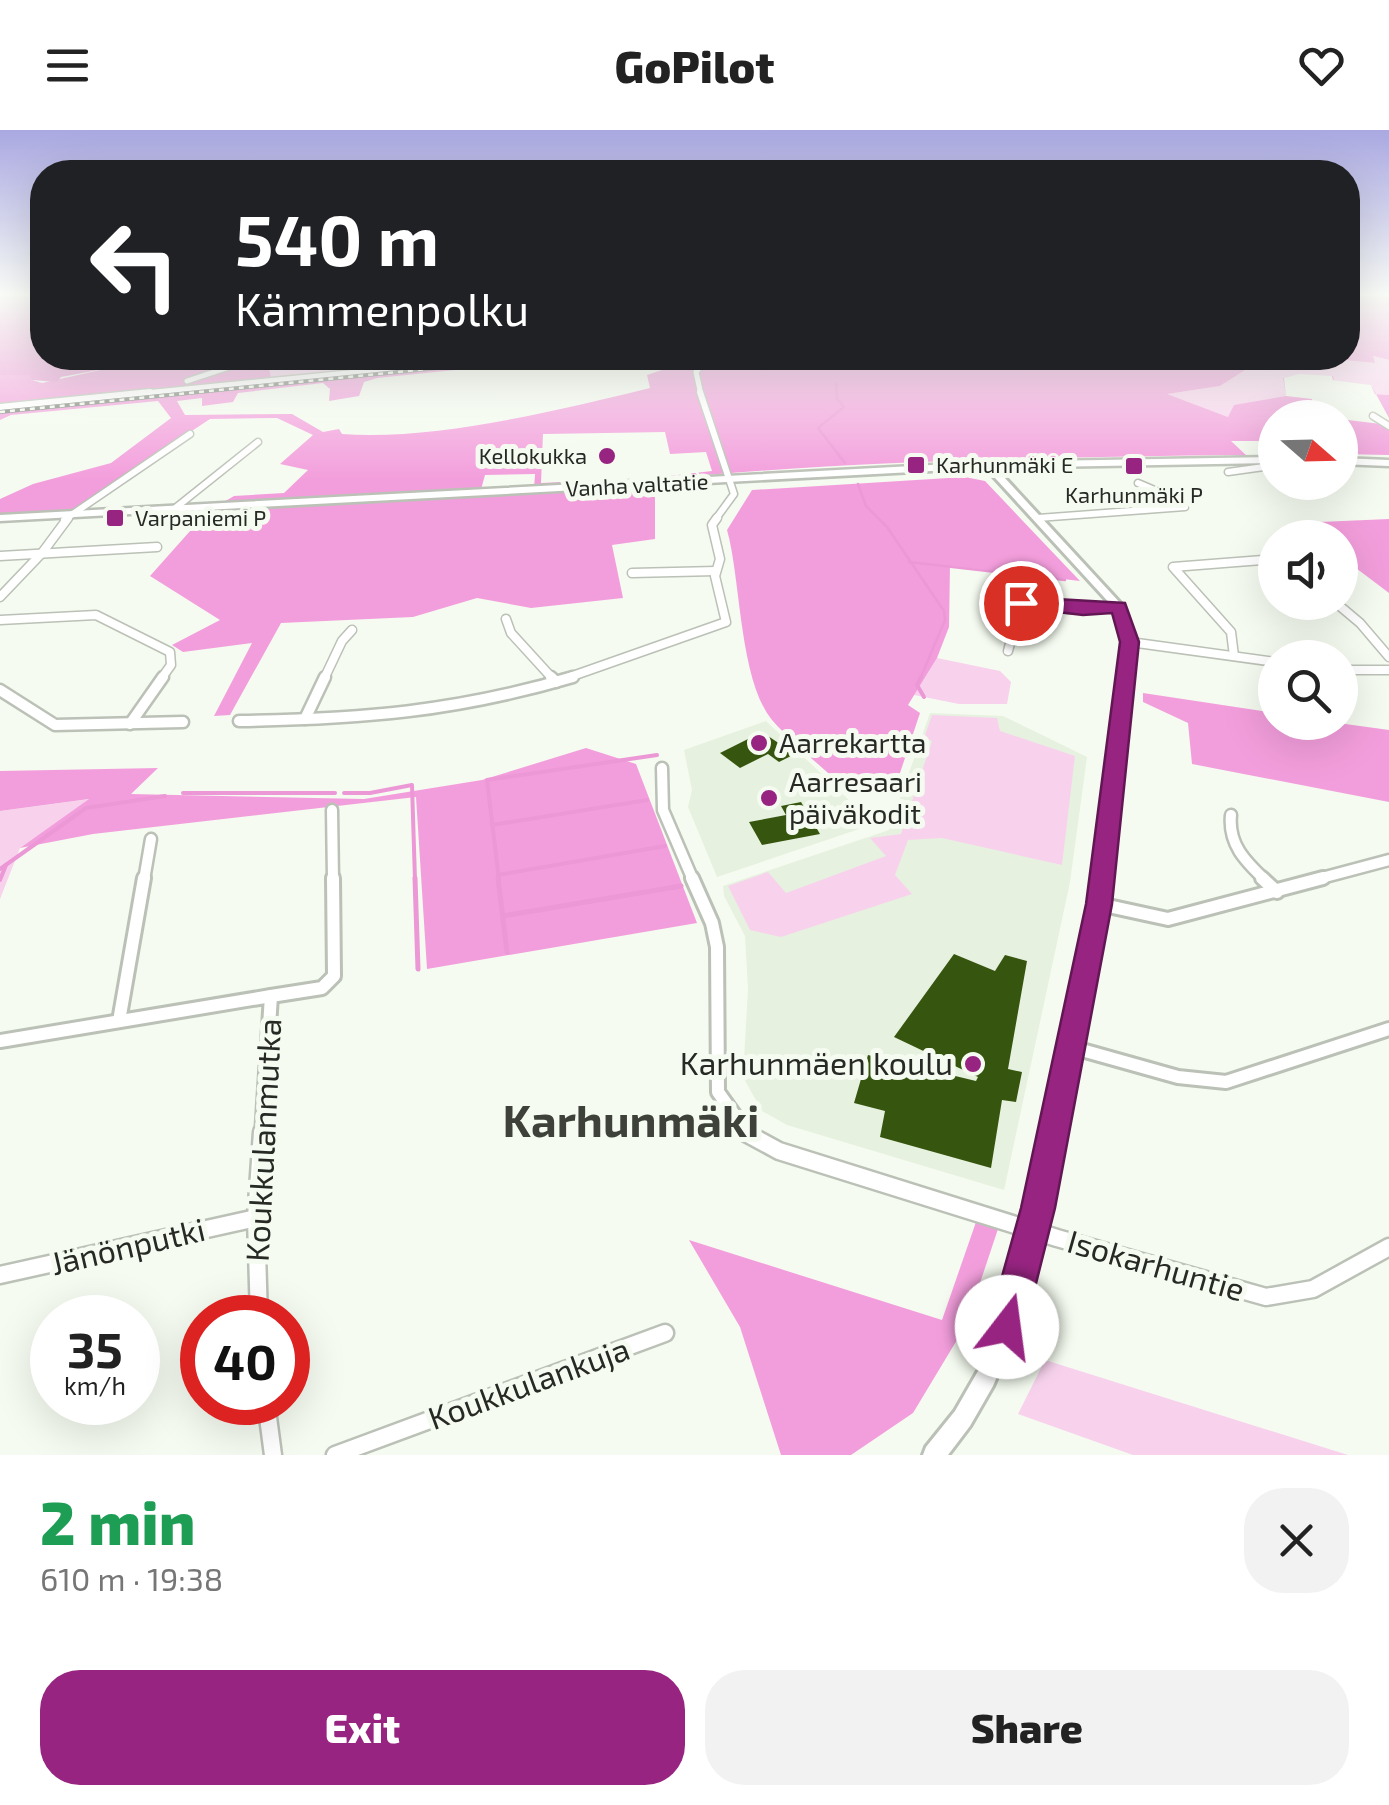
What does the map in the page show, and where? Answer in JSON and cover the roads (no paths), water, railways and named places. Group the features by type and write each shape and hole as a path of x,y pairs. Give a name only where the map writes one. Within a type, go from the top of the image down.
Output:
{"main road":[{"path":"1358,462 1389,463"},
{"name":"Vanha valtatie","path":"0,518 988,465 1258,464"}],"street":[{"path":"162,389 220,370"},
{"path":"0,407 369,370"},
{"path":"239,721 416,712 556,682 723,625 726,622 716,570 720,559 712,525 734,494 696,380 697,370"},
{"path":"1373,416 1389,426"},
{"path":"0,597 72,514 190,434"},
{"path":"174,509 258,442"},
{"path":"934,1455 970,1408 993,1360 1007,1327 1033,1230 1099,904 1130,642 1119,607 988,465"},
{"path":"1228,472 1258,467"},
{"path":"1038,518 1185,507 1180,501 1138,484"},
{"path":"0,556 157,548"},
{"path":"1234,656 1231,632 1173,567 1258,560"},
{"path":"632,573 716,570"},
{"path":"985,598 1083,609 1119,607"},
{"path":"1008,651 1021,603"},
{"path":"0,620 96,615 170,652 171,664 130,724"},
{"path":"506,619 511,633 556,682"},
{"path":"1356,620 1389,657"},
{"path":"305,720 342,640 352,630"},
{"path":"1130,642 1258,660"},
{"path":"1358,670 1389,670"},
{"path":"0,690 55,724 183,722"},
{"name":"Isokarhuntie","path":"662,768 663,810 712,923 716,947 717,1080 724,1105 745,1133 778,1151 1266,1298 1312,1289 1389,1247"},
{"path":"271,996 322,988 334,976 332,810"},
{"path":"1230,815 1227,830 1233,845 1278,892"},
{"path":"119,1021 151,839"},
{"path":"1099,904 1168,919 1389,860"},
{"name":"Koukkulanmutka","path":"0,1041 271,996 256,1218 258,1295"},
{"path":"1071,1047 1178,1077 1226,1082 1389,1029"},
{"name":"Jänönputki","path":"0,1276 256,1218"},
{"name":"Koukkulankuja","path":"335,1455 665,1334"},
{"path":"269,1425 273,1455"}],"waterway":[{"path":"836,384 837,399 844,407 818,428 845,463"},
{"path":"858,484 866,506 887,527 911,562"},
{"path":"911,562 1065,580"},
{"path":"911,562 944,611 945,620 920,679"},
{"path":"920,679 917,685 924,697"},
{"path":"492,825 487,780 657,755"},
{"path":"344,793 370,793 412,785 415,880"},
{"path":"183,793 335,793"},
{"path":"0,869 86,808 165,796"},
{"path":"492,825 647,800"},
{"path":"492,825 498,875"},
{"path":"498,875 665,846"},
{"path":"0,880 6,865"},
{"path":"498,875 499,880"},
{"path":"415,878 418,969"},
{"path":"498,878 507,952"},
{"path":"503,916 681,886"}],"railway":[{"path":"0,412 417,370"}],"place":[{"name":"Kellokukka","path":"607,456"},
{"name":"Karhunmäki E","path":"916,465"},
{"name":"Karhunmäki P","path":"1134,466"},
{"name":"Varpaniemi P","path":"115,518"},
{"name":"Aarrekartta","path":"759,743"},
{"name":"Aarresaari päiväkodit","path":"769,798"},
{"name":"Karhunmäen koulu","path":"973,1064"}],"district":[{"name":"Karhunmäki","path":"631,1121"}]}
